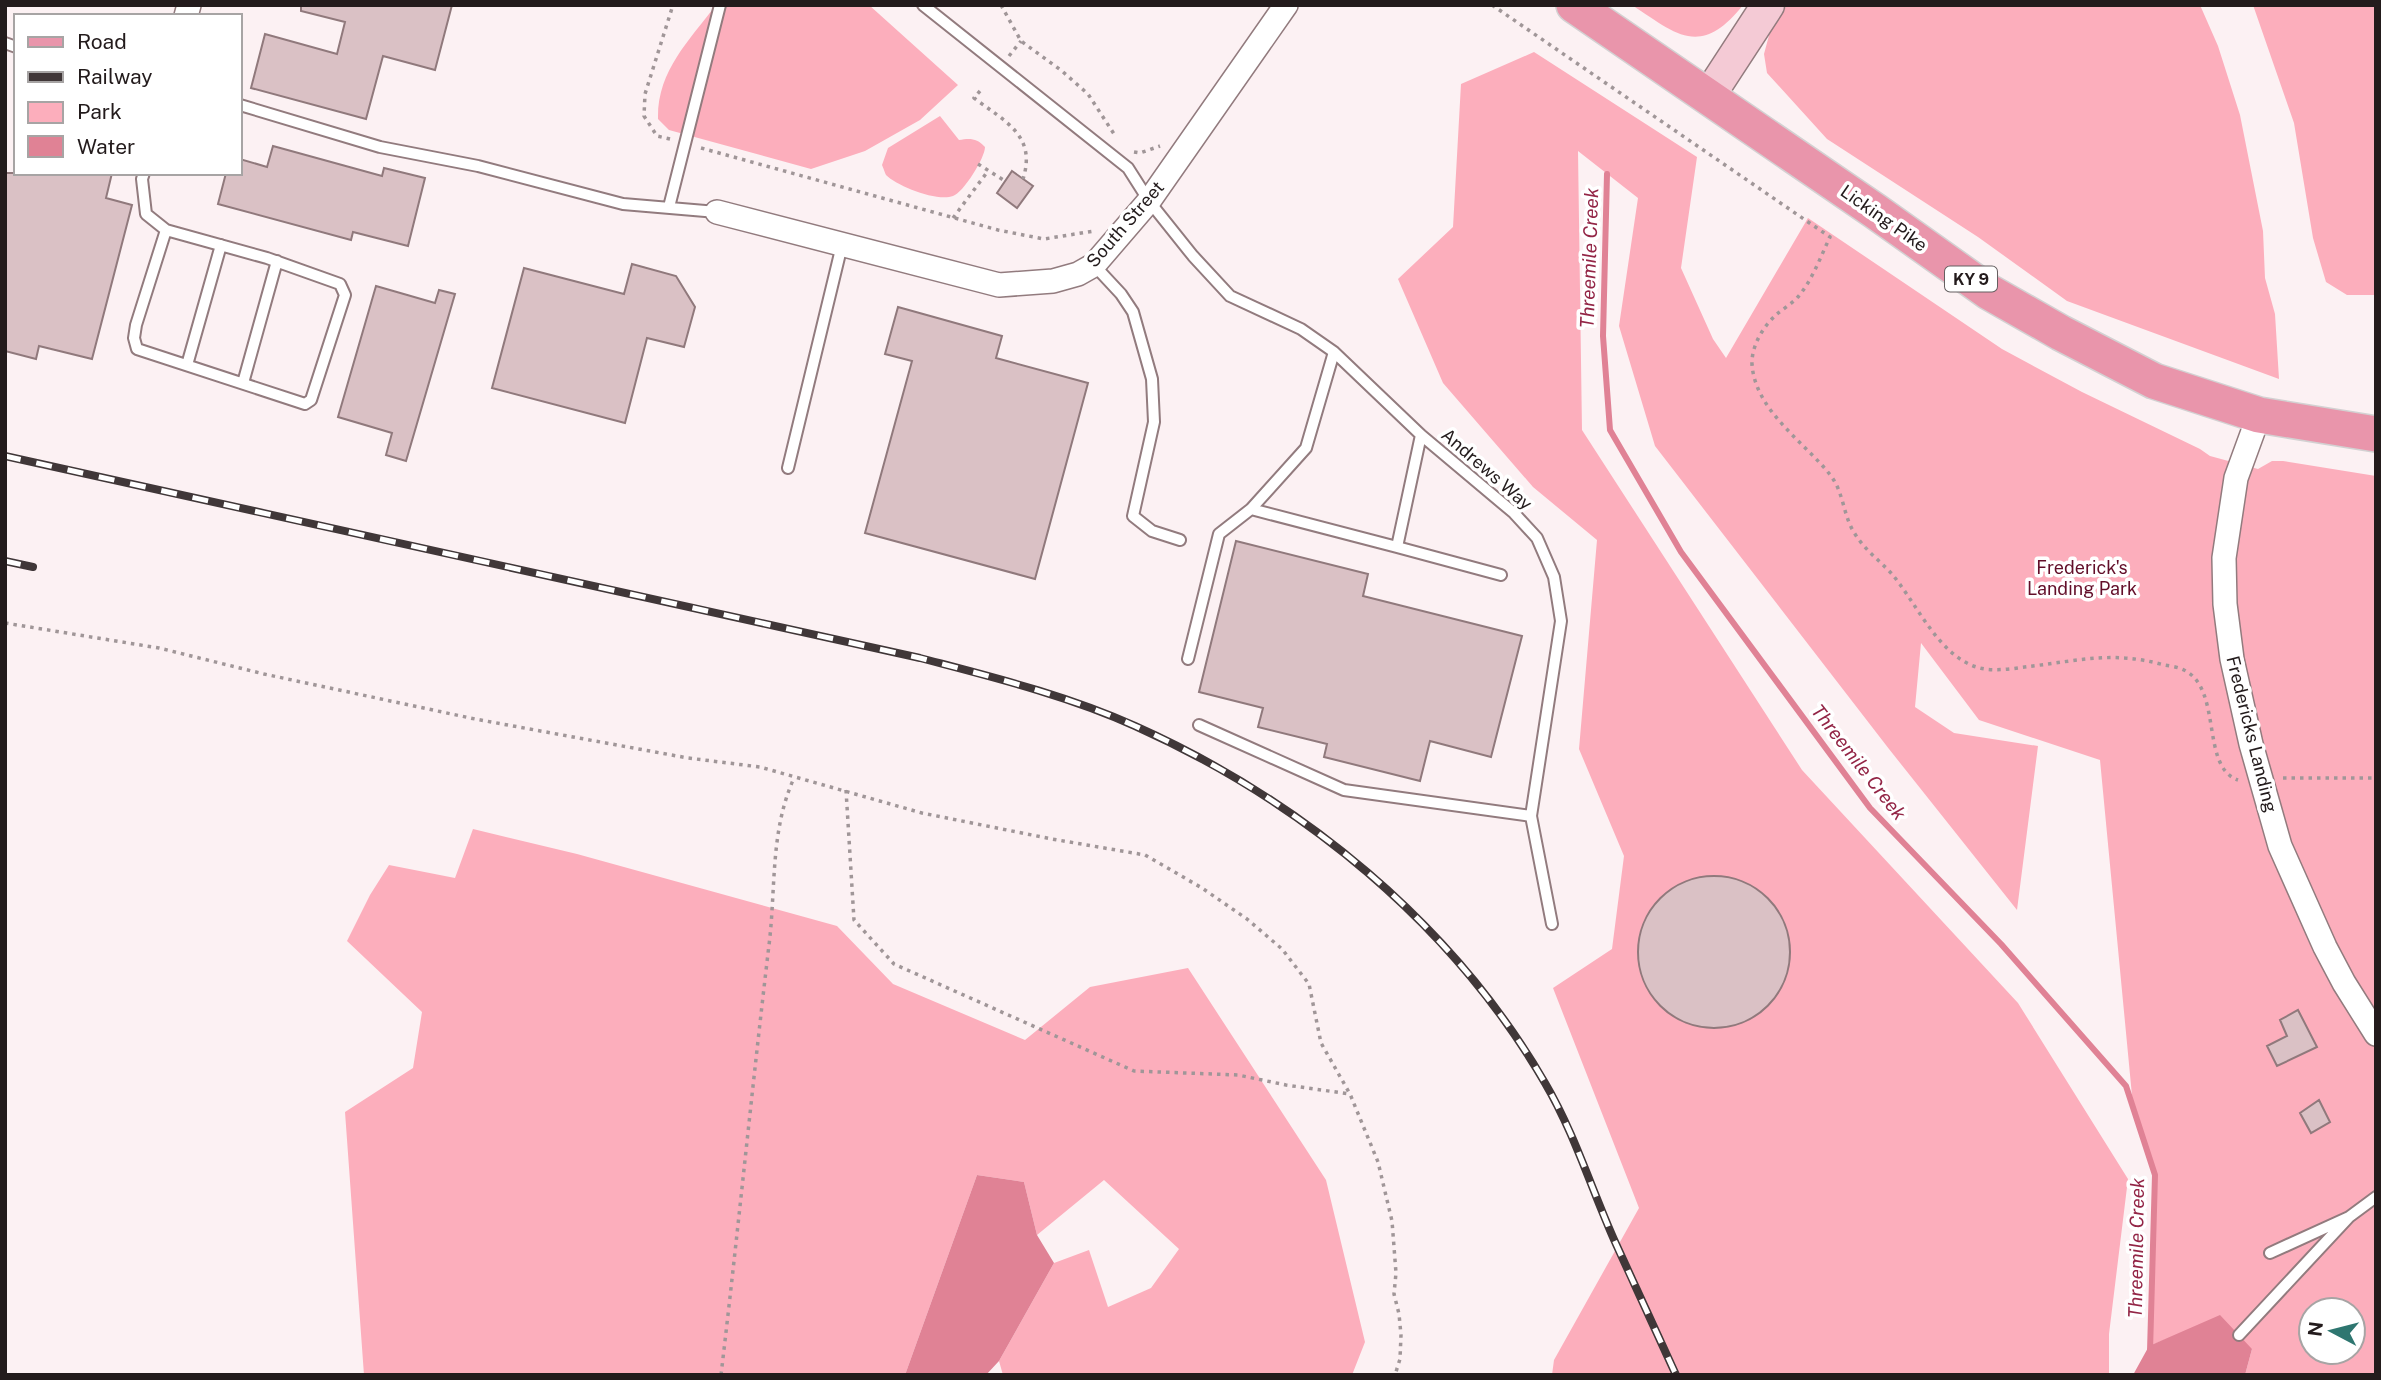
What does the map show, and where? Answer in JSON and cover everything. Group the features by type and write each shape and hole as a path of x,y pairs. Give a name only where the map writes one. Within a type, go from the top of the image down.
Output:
{"main road":[{"name":"Licking Pike","path":"1574,5 1989,292 2061,333 2154,381 2259,415 2376,434"},
{"path":"1708,97 1768,5"}],"street":[{"name":"South Street","path":"717,212 999,285 1053,281 1087,270 1094,265 1144,193 1286,5"},
{"name":"Fredericks Landing","path":"2259,415 2236,478 2224,558 2225,604 2232,659 2251,744 2280,846 2325,947 2376,1034"}],"lane":[{"path":"669,207 720,5"},
{"name":"Andrews Way","path":"923,5 1128,168 1193,256 1230,296 1301,329 1334,352 1421,435 1514,513 1537,538 1554,577 1561,621 1531,816 1552,925"},
{"path":"242,106 380,147 478,166 623,204 717,212"},
{"path":"143,175 146,214 166,230 277,261 340,284 345,295 311,400 305,404 136,349 136,325 166,230"},
{"path":"187,365 221,245"},
{"path":"788,468 842,245"},
{"path":"243,383 277,261"},
{"path":"1094,265 1121,294 1133,312 1152,379 1154,422 1133,516 1152,531 1180,540"},
{"path":"1188,659 1219,534 1251,509 1306,448 1334,352"},
{"path":"1396,547 1421,435"},
{"path":"1251,509 1501,575"},
{"path":"1199,725 1344,790 1531,816"},
{"path":"2239,1335 2349,1217 2376,1197"},
{"path":"2270,1252 2349,1217"}],"path":[{"path":"673,5 645,94 644,116 657,136 998,230 1044,239 1102,230"},
{"path":"1001,5 1021,41 1088,94 1122,146"},
{"path":"1492,5 1830,237 1810,279 1796,299 1774,316 1762,332 1753,351 1755,379 1780,421 1831,476 1854,534 1871,556 1890,573 1955,657 1980,668 2005,669 2109,656 2138,657 2185,671 2198,682 2222,767 2233,779 2247,782"},
{"path":"1009,57 1021,41"},
{"path":"979,91 974,98 1017,131 1025,146 1027,164 1023,179"},
{"path":"1131,152 1140,153 1164,145 1144,193"},
{"path":"978,164 1005,181"},
{"path":"953,218 988,171"},
{"path":"5,623 159,648 264,674 475,719 688,758 760,767 922,813 1145,855 1202,888 1247,919 1282,949 1309,984 1321,1043 1350,1094 1378,1161 1392,1221 1396,1273 1394,1294 1401,1335 1401,1359 1395,1375"},
{"path":"721,1375 771,933 775,852 781,812 794,778"},
{"path":"2280,778 2376,779"},
{"path":"846,790 854,920 894,964 1134,1071 1238,1075 1286,1086 1350,1094"}],"green space":[{"path":"716,5 869,5 958,85 920,120 865,151 811,169 669,130 658,119 663,86 677,57"},
{"path":"1632,5 1743,5 1714,32 1689,36 1662,25"},
{"path":"1787,5 2200,5 2218,46 2240,115 2263,231 2265,278 2275,314 2279,379 2067,301 1978,237 1827,139 1767,73 1764,54 1771,28"},
{"path":"2253,5 2376,5 2376,295 2347,295 2326,282 2313,238 2294,123"},
{"name":"Frederick's Landing Park","path":"1534,52 1697,157 1681,268 1713,339 1726,358 1808,218 2002,349 2210,456 2258,469 2272,461 2283,461 2376,476 2376,1375 2245,1375 2252,1349 2179,1334 2149,1346 2155,1175 2133,1106 2100,760 1979,720 1921,643 1915,707 1954,733 2038,746 2017,910 1655,446 1619,326 1638,198 1578,151 1582,430 1802,770 2018,1003 2128,1179 2109,1334 2109,1375 1552,1375 1554,1360 1639,1208 1553,988 1612,949 1624,856 1579,749 1597,540 1533,487 1443,383 1398,279 1453,227 1461,84"},
{"path":"940,116 959,140 973,139 985,147 978,167 968,182 953,196 946,197 928,195 899,184 886,175 882,165 888,148"},
{"path":"473,829 577,854 837,926 893,984 1025,1040 1090,987 1188,968 1326,1180 1365,1342 1352,1375 1003,1375 999,1361 1054,1263 1089,1250 1108,1307 1151,1288 1179,1249 1104,1180 1037,1235 1024,1182 977,1175 905,1375 364,1375 345,1112 413,1068 422,1012 347,941 370,895 389,865 455,878"}],"water":[{"path":"977,1175 1024,1182 1037,1235 1054,1263 999,1361 986,1375 905,1375"},
{"path":"2220,1315 2252,1349 2245,1375 2133,1375 2149,1346"}],"building":[{"path":"301,5 452,5 435,70 383,56 366,119 251,88 265,34 337,54 345,22 301,11"},
{"path":"273,146 382,176 384,168 425,178 408,246 353,232 351,240 218,204 225,175 242,175 242,160 267,167"},
{"path":"1012,171 1033,186 1017,208 997,193"},
{"path":"5,173 112,175 106,198 132,205 92,359 39,346 36,359 5,351"},
{"path":"632,264 676,276 695,307 684,347 647,338 625,423 492,388 524,268 624,294"},
{"path":"376,286 435,303 439,290 455,294 406,461 386,455 392,433 338,417"},
{"path":"898,307 1002,336 996,358 1088,383 1035,579 865,533 912,361 885,354"},
{"path":"1236,541 1368,574 1363,596 1522,636 1491,757 1430,741 1420,781 1324,757 1327,744 1258,727 1263,708 1199,692"},
{"path":"1714,876 1743,881 1768,898 1785,923 1790,952 1785,981 1768,1006 1743,1023 1714,1028 1685,1023 1660,1006 1643,981 1638,952 1643,923 1660,898 1685,881"},
{"path":"2298,1010 2317,1047 2277,1066 2267,1046 2287,1036 2280,1020"},
{"path":"2319,1100 2330,1122 2311,1133 2300,1113"}],"waterway":[{"name":"Threemile Creek","path":"1607,174 1603,336 1610,430 1681,552 1870,808 2001,944 2126,1086 2155,1175 2150,1351"}],"railway":[{"path":"5,456 920,658 1082,705 1135,726 1197,756 1256,791 1313,830 1368,873 1419,920 1465,971 1508,1025 1556,1102 1616,1244 1676,1375"},
{"path":"5,561 33,567"}]}
